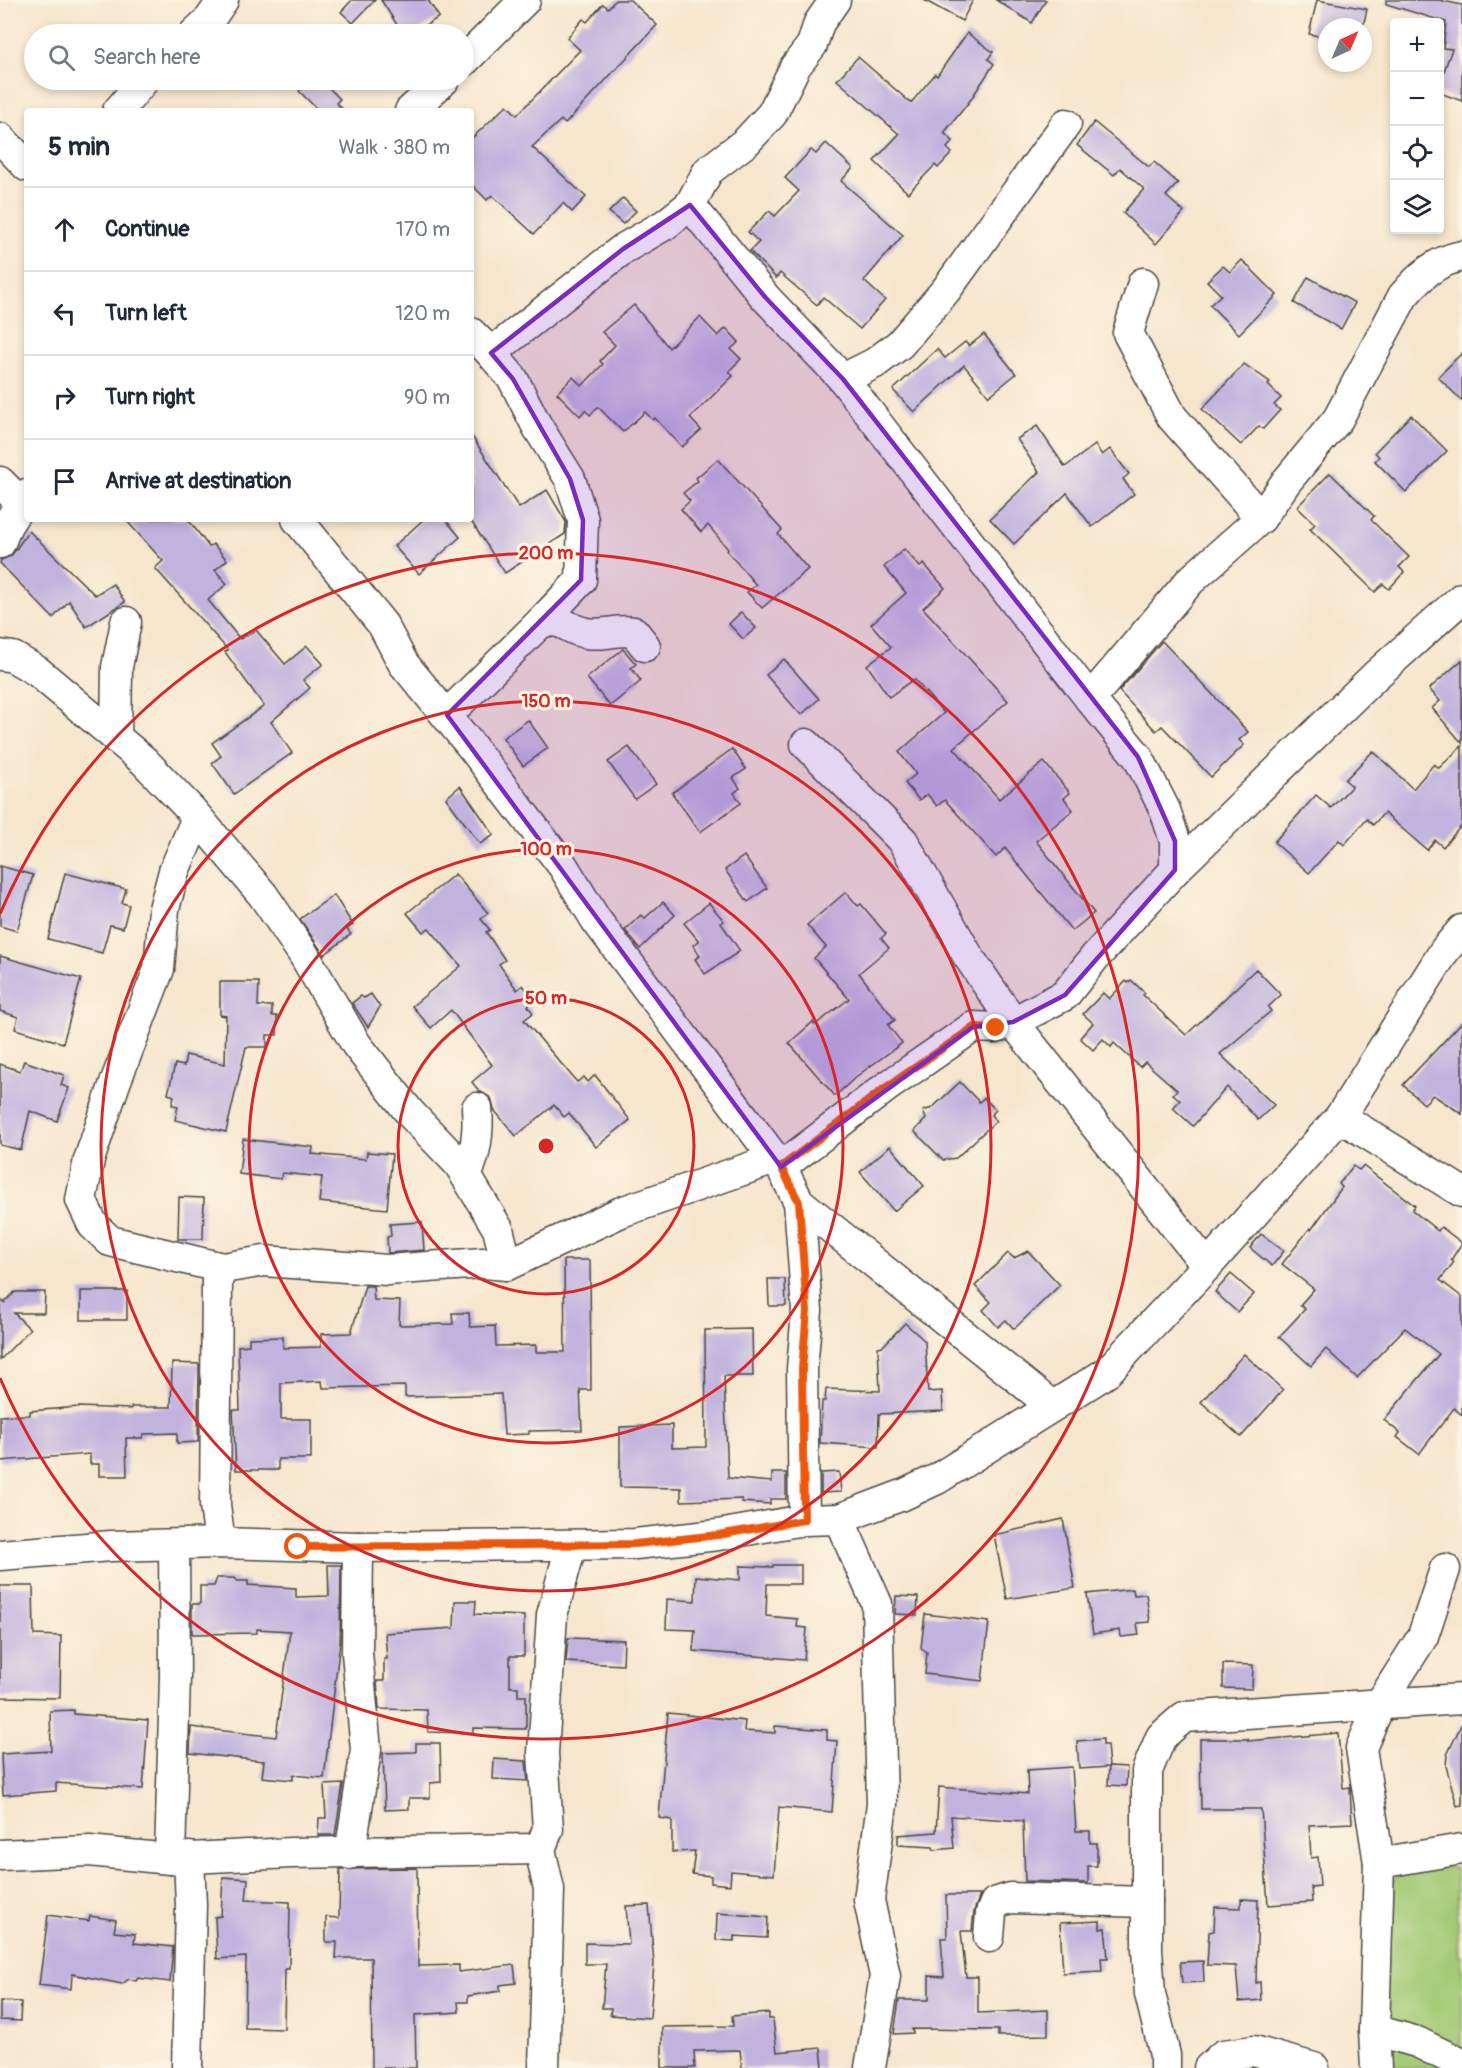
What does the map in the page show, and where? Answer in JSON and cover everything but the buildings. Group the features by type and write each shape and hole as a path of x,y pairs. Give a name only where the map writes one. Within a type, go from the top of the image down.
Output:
{"street":[{"path":"205,24 223,0"},
{"path":"474,51 525,0"},
{"path":"447,715 581,580 583,520 570,479 537,426 513,380 481,343 623,249 666,224 690,205 708,171 746,142 772,114 795,67 812,45 819,23 835,0"},
{"path":"121,108 136,90"},
{"path":"413,108 433,90"},
{"path":"843,378 875,363 900,344 946,290 1066,124"},
{"path":"0,138 24,163"},
{"path":"690,205 765,297 843,378 1089,699 1138,757 1165,810 1175,841 1174,870"},
{"path":"1089,699 1190,581 1261,518 1286,482 1338,419 1403,296 1418,279 1443,260 1462,256"},
{"path":"1143,283 1128,333 1172,417 1261,518"},
{"path":"0,543 16,493"},
{"path":"299,522 383,625 403,663 447,715 563,866 596,920 778,1163 799,1202 1052,1406"},
{"path":"197,818 174,872 164,909 159,969 107,1105 89,1160 81,1200 93,1225 110,1241 223,1268 264,1261 387,1270 483,1263 507,1265 621,1212 778,1163 974,1027 996,1028 1065,995 1095,957 1174,870 1375,676 1462,598"},
{"path":"116,738 117,667 126,622"},
{"path":"541,622 564,622 573,630 589,633 620,630 634,632 645,646"},
{"path":"0,655 13,657 38,671 144,761 263,895 304,955 356,1044 410,1113 459,1164 498,1229 507,1265"},
{"path":"806,744 903,841 968,956 1012,1022 1207,1266"},
{"path":"0,1555 111,1546 220,1543 358,1547 635,1544 718,1535 804,1520 839,1519 937,1479 1106,1373 1207,1266 1340,1117 1445,950 1462,930"},
{"path":"466,1176 472,1163 478,1128 477,1108"},
{"path":"1340,1117 1462,1192"},
{"path":"799,1202 807,1311 802,1369 804,1520"},
{"path":"220,1543 215,1505 217,1280 223,1268"},
{"path":"839,1519 877,1604 882,1804 869,1900 885,1976 870,2068"},
{"path":"174,1546 180,1858 191,1905 187,2068"},
{"path":"544,2068 549,1889 540,1849 548,1829 543,1753 552,1615 571,1546"},
{"path":"350,1854 366,1750 357,1653 358,1547"},
{"path":"1376,2068 1374,2030 1379,1863 1361,1748 1380,1704 1423,1636 1445,1569"},
{"path":"1165,2068 1166,2055 1150,1994 1147,1770 1154,1749 1170,1727 1190,1717 1462,1699"},
{"path":"0,1855 89,1851 180,1858 540,1849"},
{"path":"1379,1863 1462,1849"},
{"path":"988,1938 991,1913 995,1903 1010,1898 1147,1902"},
{"path":"1374,2030 1417,2042 1462,2064"},
{"path":"1209,2068 1223,2055 1254,2051 1314,2068"}],"highlighted area":[{"path":"690,205 765,297 843,379 1138,757 1175,841 1175,870 1065,995 1013,1022 973,1027 781,1167 447,715 581,580 583,520 570,479 513,379 491,353 623,249"}],"green space":[{"path":"1456,1867 1459,1956 1462,1957 1462,2068 1383,2068 1386,1888 1405,1868"}],"route":[{"path":"298,1547 635,1544 718,1535 804,1520 801,1458 802,1369 807,1311 799,1202 781,1167 885,1088 974,1027 996,1028"}]}
